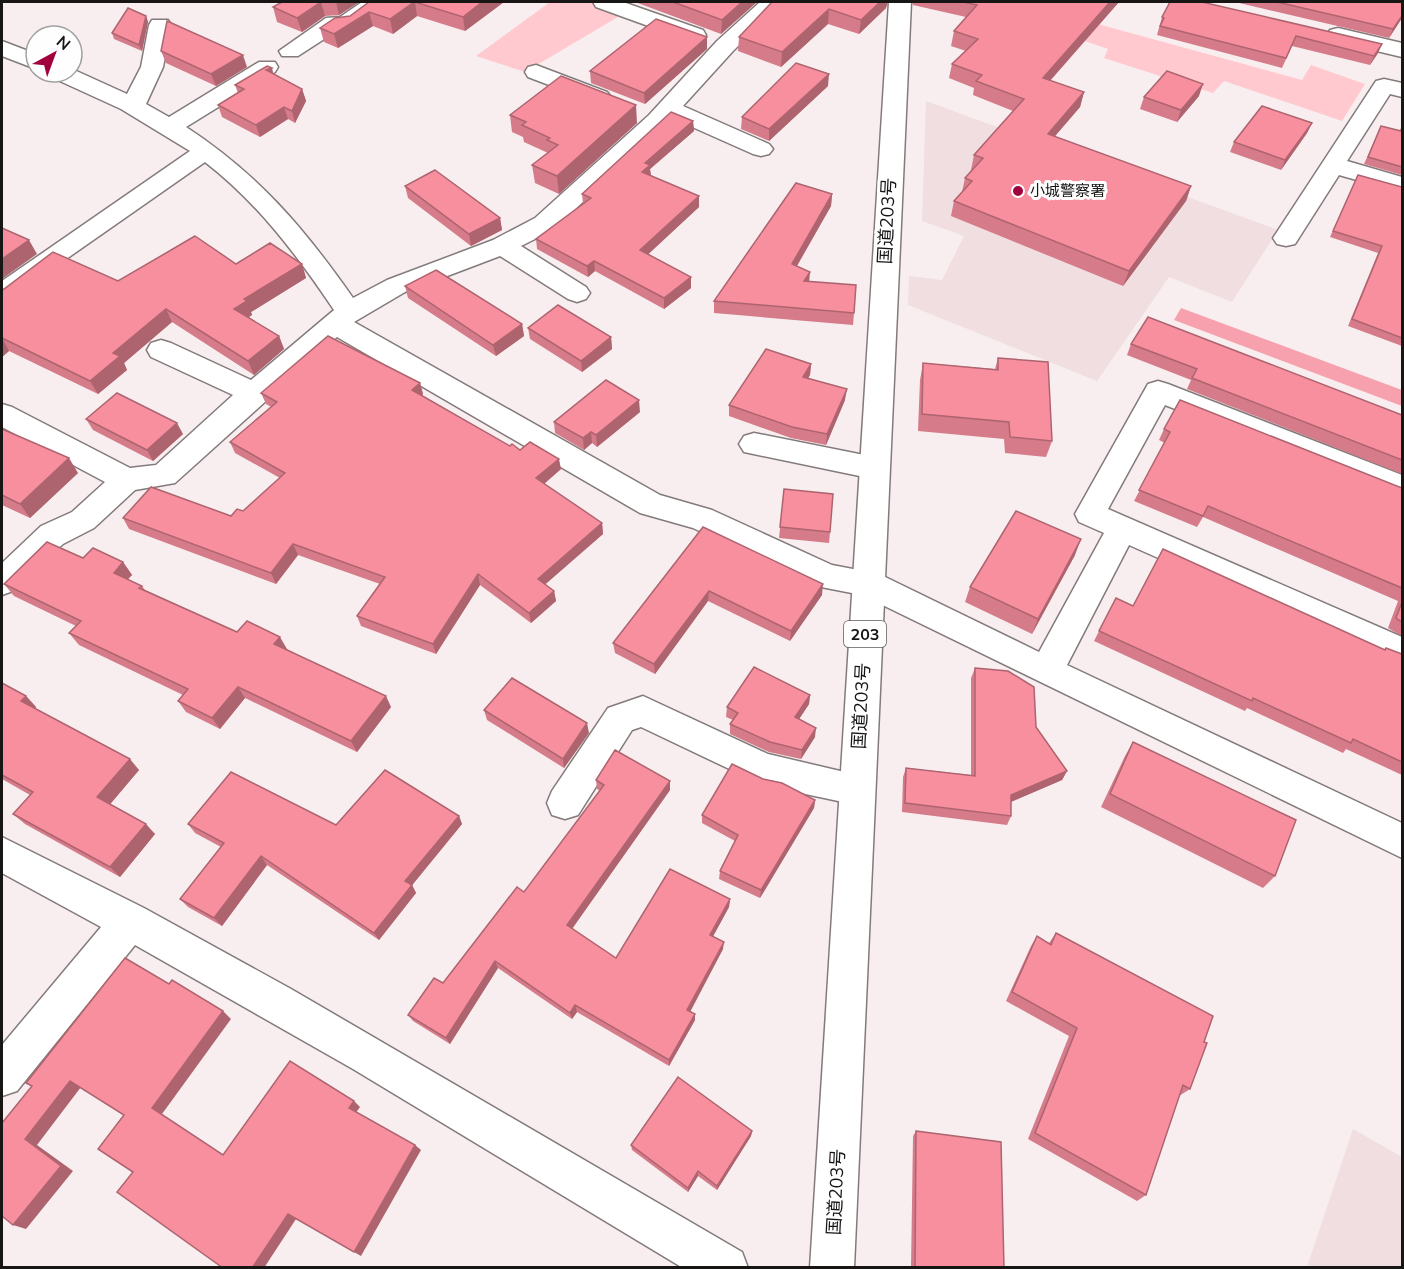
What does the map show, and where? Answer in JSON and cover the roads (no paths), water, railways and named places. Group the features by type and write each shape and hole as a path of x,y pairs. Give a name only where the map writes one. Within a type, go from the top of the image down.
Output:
{"main road":[{"path":"290,51 334,23 344,24 375,2"},
{"path":"604,2 725,46"},
{"path":"2,582 52,535 83,520 127,480 164,475 254,393 343,318 396,286 502,246 544,224 646,112 725,46 772,2"},
{"name":"国道203号","path":"832,1268 900,2"},
{"path":"133,106 152,67 160,25"},
{"path":"1323,31 1402,50"},
{"path":"2,48 24,57"},
{"path":"169,127 267,67"},
{"path":"536,72 646,112 761,149"},
{"path":"84,83 133,106 169,127 206,151 238,176 304,247 343,318 651,505 701,518 827,577 868,583 913,607 1402,842"},
{"path":"1286,238 1384,86 1402,90"},
{"path":"2,295 30,272 206,151"},
{"path":"1333,165 1402,185"},
{"path":"502,246 577,293"},
{"path":"161,350 254,393"},
{"path":"1402,486 1158,391 1090,514 1402,652"},
{"path":"2,414 127,480"},
{"path":"754,444 874,468"},
{"path":"1047,670 1122,528"},
{"path":"565,803 620,719 644,711 763,769 857,789"},
{"path":"2,854 130,921 434,1092 726,1268"},
{"path":"2,1076 130,921"}],"place":[{"name":"小城警察署","path":"1018,191"}]}
